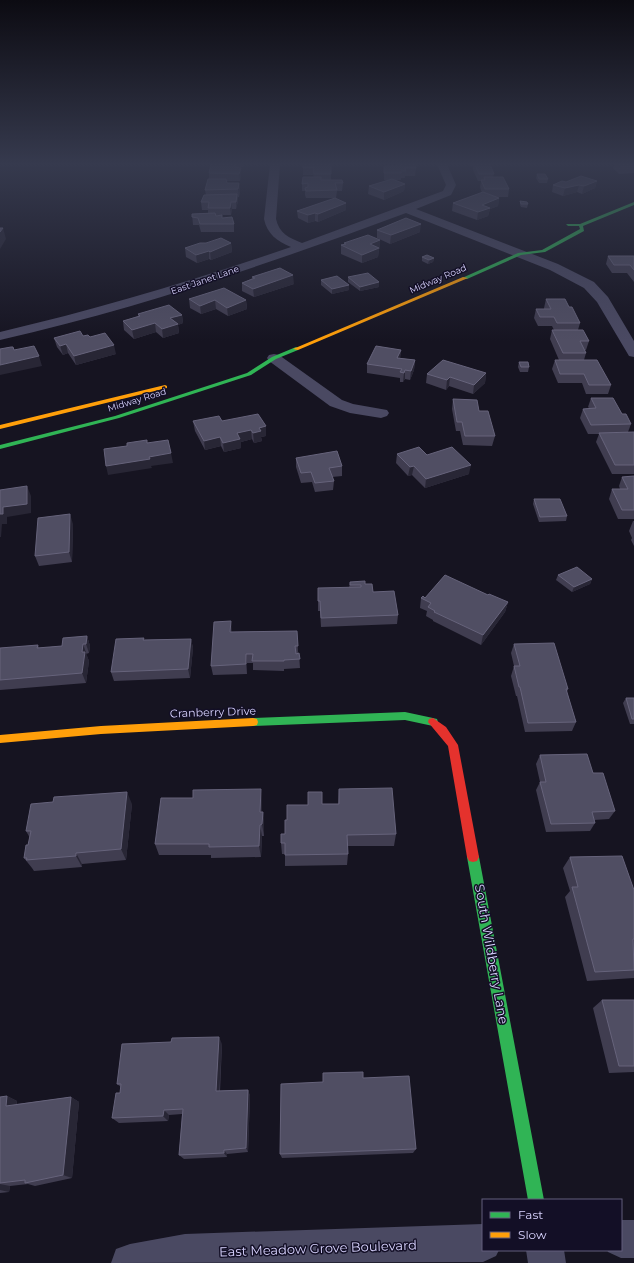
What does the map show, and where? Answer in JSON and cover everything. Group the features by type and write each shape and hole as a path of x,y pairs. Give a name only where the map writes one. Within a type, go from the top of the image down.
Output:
{"main road":[{"name":"Midway Road","path":"560,229 567,226 581,225 586,223"},
{"name":"Midway Road","path":"0,447 118,416 249,374 274,358 398,308 523,249 543,251 582,230 581,225"},
{"name":"Midway Road","path":"254,361 274,358"},
{"name":"Midway Road","path":"0,427 104,404 173,384"},
{"path":"15,424 20,442"},
{"name":"Cranberry Drive","path":"0,739 56,733 179,726 405,716 427,718"},
{"name":"South Wildberry Lane","path":"427,718 439,726 453,745 536,1199"}],"street":[{"path":"271,223 271,227 278,235 300,246"},
{"name":"East Janet Lane","path":"0,336 81,318 166,294 366,223"},
{"path":"447,223 523,249 589,285 628,332 634,353"},
{"path":"274,358 336,403 350,408 381,413"},
{"path":"622,1239 634,1239"},
{"name":"East Meadow Grove Boulevard","path":"130,1263 185,1253 482,1243"},
{"path":"545,1251 547,1263"}],"building":[{"path":"200,223 234,224 200,224"},
{"path":"394,223 421,224 391,235 377,230"},
{"path":"368,235 380,240 370,244 379,248 362,255 341,245 346,244 344,243"},
{"path":"221,238 231,243 210,252 196,255 185,248 200,243 206,243"},
{"path":"427,255 434,258 429,260 422,257"},
{"path":"608,256 634,256 634,270 630,265 614,265"},
{"path":"280,268 293,275 253,289 242,283 255,278 252,277"},
{"path":"368,273 379,282 360,287 348,277"},
{"path":"337,276 349,285 332,289 321,280"},
{"path":"224,288 246,300 227,308 215,300 200,306 189,299"},
{"path":"546,299 565,299 569,307 572,307 580,323 557,323 554,317 540,317 536,309 551,309"},
{"path":"169,305 182,315 170,318 178,324 162,329 155,323 132,330 123,321 140,316 138,314"},
{"path":"552,330 583,330 589,341 580,341 586,353 563,353"},
{"path":"80,331 83,336 88,335 90,337 105,333 114,345 74,356 66,344 60,346 54,338"},
{"path":"34,346 39,356 0,365 0,349 13,347 14,350"},
{"path":"376,346 401,350 397,358 415,360 411,371 405,370 404,373 400,372 402,369 367,364"},
{"path":"443,360 486,373 474,385 450,377 447,380 427,374"},
{"path":"555,360 597,360 611,385 589,385 584,374 560,374"},
{"path":"519,362 528,362 529,367 521,367"},
{"path":"591,398 613,398 622,414 626,414 631,424 591,425 583,409 596,408"},
{"path":"453,399 477,400 479,411 488,411 495,436 465,436 462,422 457,422"},
{"path":"258,414 266,426 259,428 261,431 253,433 251,430 237,433 240,439 223,443 220,437 204,441 193,421 219,416 222,421"},
{"path":"634,432 634,465 615,465 599,433"},
{"path":"147,440 147,443 168,440 171,453 149,457 150,459 106,466 104,449 127,446 127,443"},
{"path":"419,447 427,455 452,447 471,465 426,479 414,466 410,467 397,454"},
{"path":"337,451 342,466 329,468 334,481 315,483 311,472 301,473 296,458"},
{"path":"634,476 634,510 622,510 612,489 628,489 622,477"},
{"path":"27,486 27,504 3,507 3,514 0,514 0,490"},
{"path":"534,499 560,499 567,516 540,517"},
{"path":"70,514 69,552 35,556 38,518"},
{"path":"577,567 592,579 574,587 558,575"},
{"path":"445,575 488,595 489,594 508,602 483,635 434,612 435,611 428,607 431,603 421,598 423,596 425,598"},
{"path":"365,581 365,584 372,584 373,592 394,591 398,615 321,618 320,601 318,601 318,588 361,587 361,585 350,585 350,582"},
{"path":"231,621 230,632 297,631 298,646 295,646 296,654 299,653 300,659 284,661 252,661 253,654 246,654 246,664 211,666 214,622"},
{"path":"87,636 86,644 83,644 82,652 85,652 82,673 0,680 0,648 38,645 37,648 62,646 63,638"},
{"path":"144,638 143,640 191,639 188,669 111,672 116,639"},
{"path":"554,643 576,722 528,723 514,666 520,666 514,644"},
{"path":"626,698 634,698 634,719 632,719"},
{"path":"587,754 593,773 603,773 615,811 592,812 595,823 551,824 540,782 546,782 540,755"},
{"path":"392,788 396,834 347,835 348,854 285,855 285,843 281,843 281,834 285,834 287,805 308,805 308,792 322,792 322,804 339,804 339,789"},
{"path":"261,789 260,812 263,812 262,824 260,825 259,846 209,847 209,844 155,844 161,798 193,798 193,790"},
{"path":"127,792 121,849 76,853 76,856 26,860 27,858 24,858 26,845 28,845 31,831 26,831 31,804 53,802 54,797"},
{"path":"622,856 634,890 634,970 595,972 572,887 578,887 570,857"},
{"path":"602,1000 634,1000 634,1066 619,1066"},
{"path":"219,1037 216,1091 248,1090 246,1148 224,1150 224,1153 179,1155 183,1109 164,1110 163,1116 112,1118 116,1093 120,1093 121,1084 117,1084 122,1044 171,1042 172,1038"},
{"path":"363,1072 363,1078 409,1076 416,1149 280,1154 281,1084 323,1082 323,1073"},
{"path":"7,1096 6,1106 71,1097 63,1175 25,1183 25,1180 0,1183 0,1097"}],"traffic: fast":[{"path":"568,225 581,225 586,223"},
{"path":"465,278 520,254 543,251 582,230 581,225"},
{"path":"0,447 117,417 249,374 274,358 296,349"},
{"path":"253,722 405,716 433,722"},
{"path":"473,857 536,1199"}],"traffic: slow":[{"path":"296,349 465,278"},
{"path":"0,427 165,387"},
{"path":"0,739 101,730 253,722"}],"traffic: jam":[{"path":"433,722 442,730 453,745 473,857"}]}
